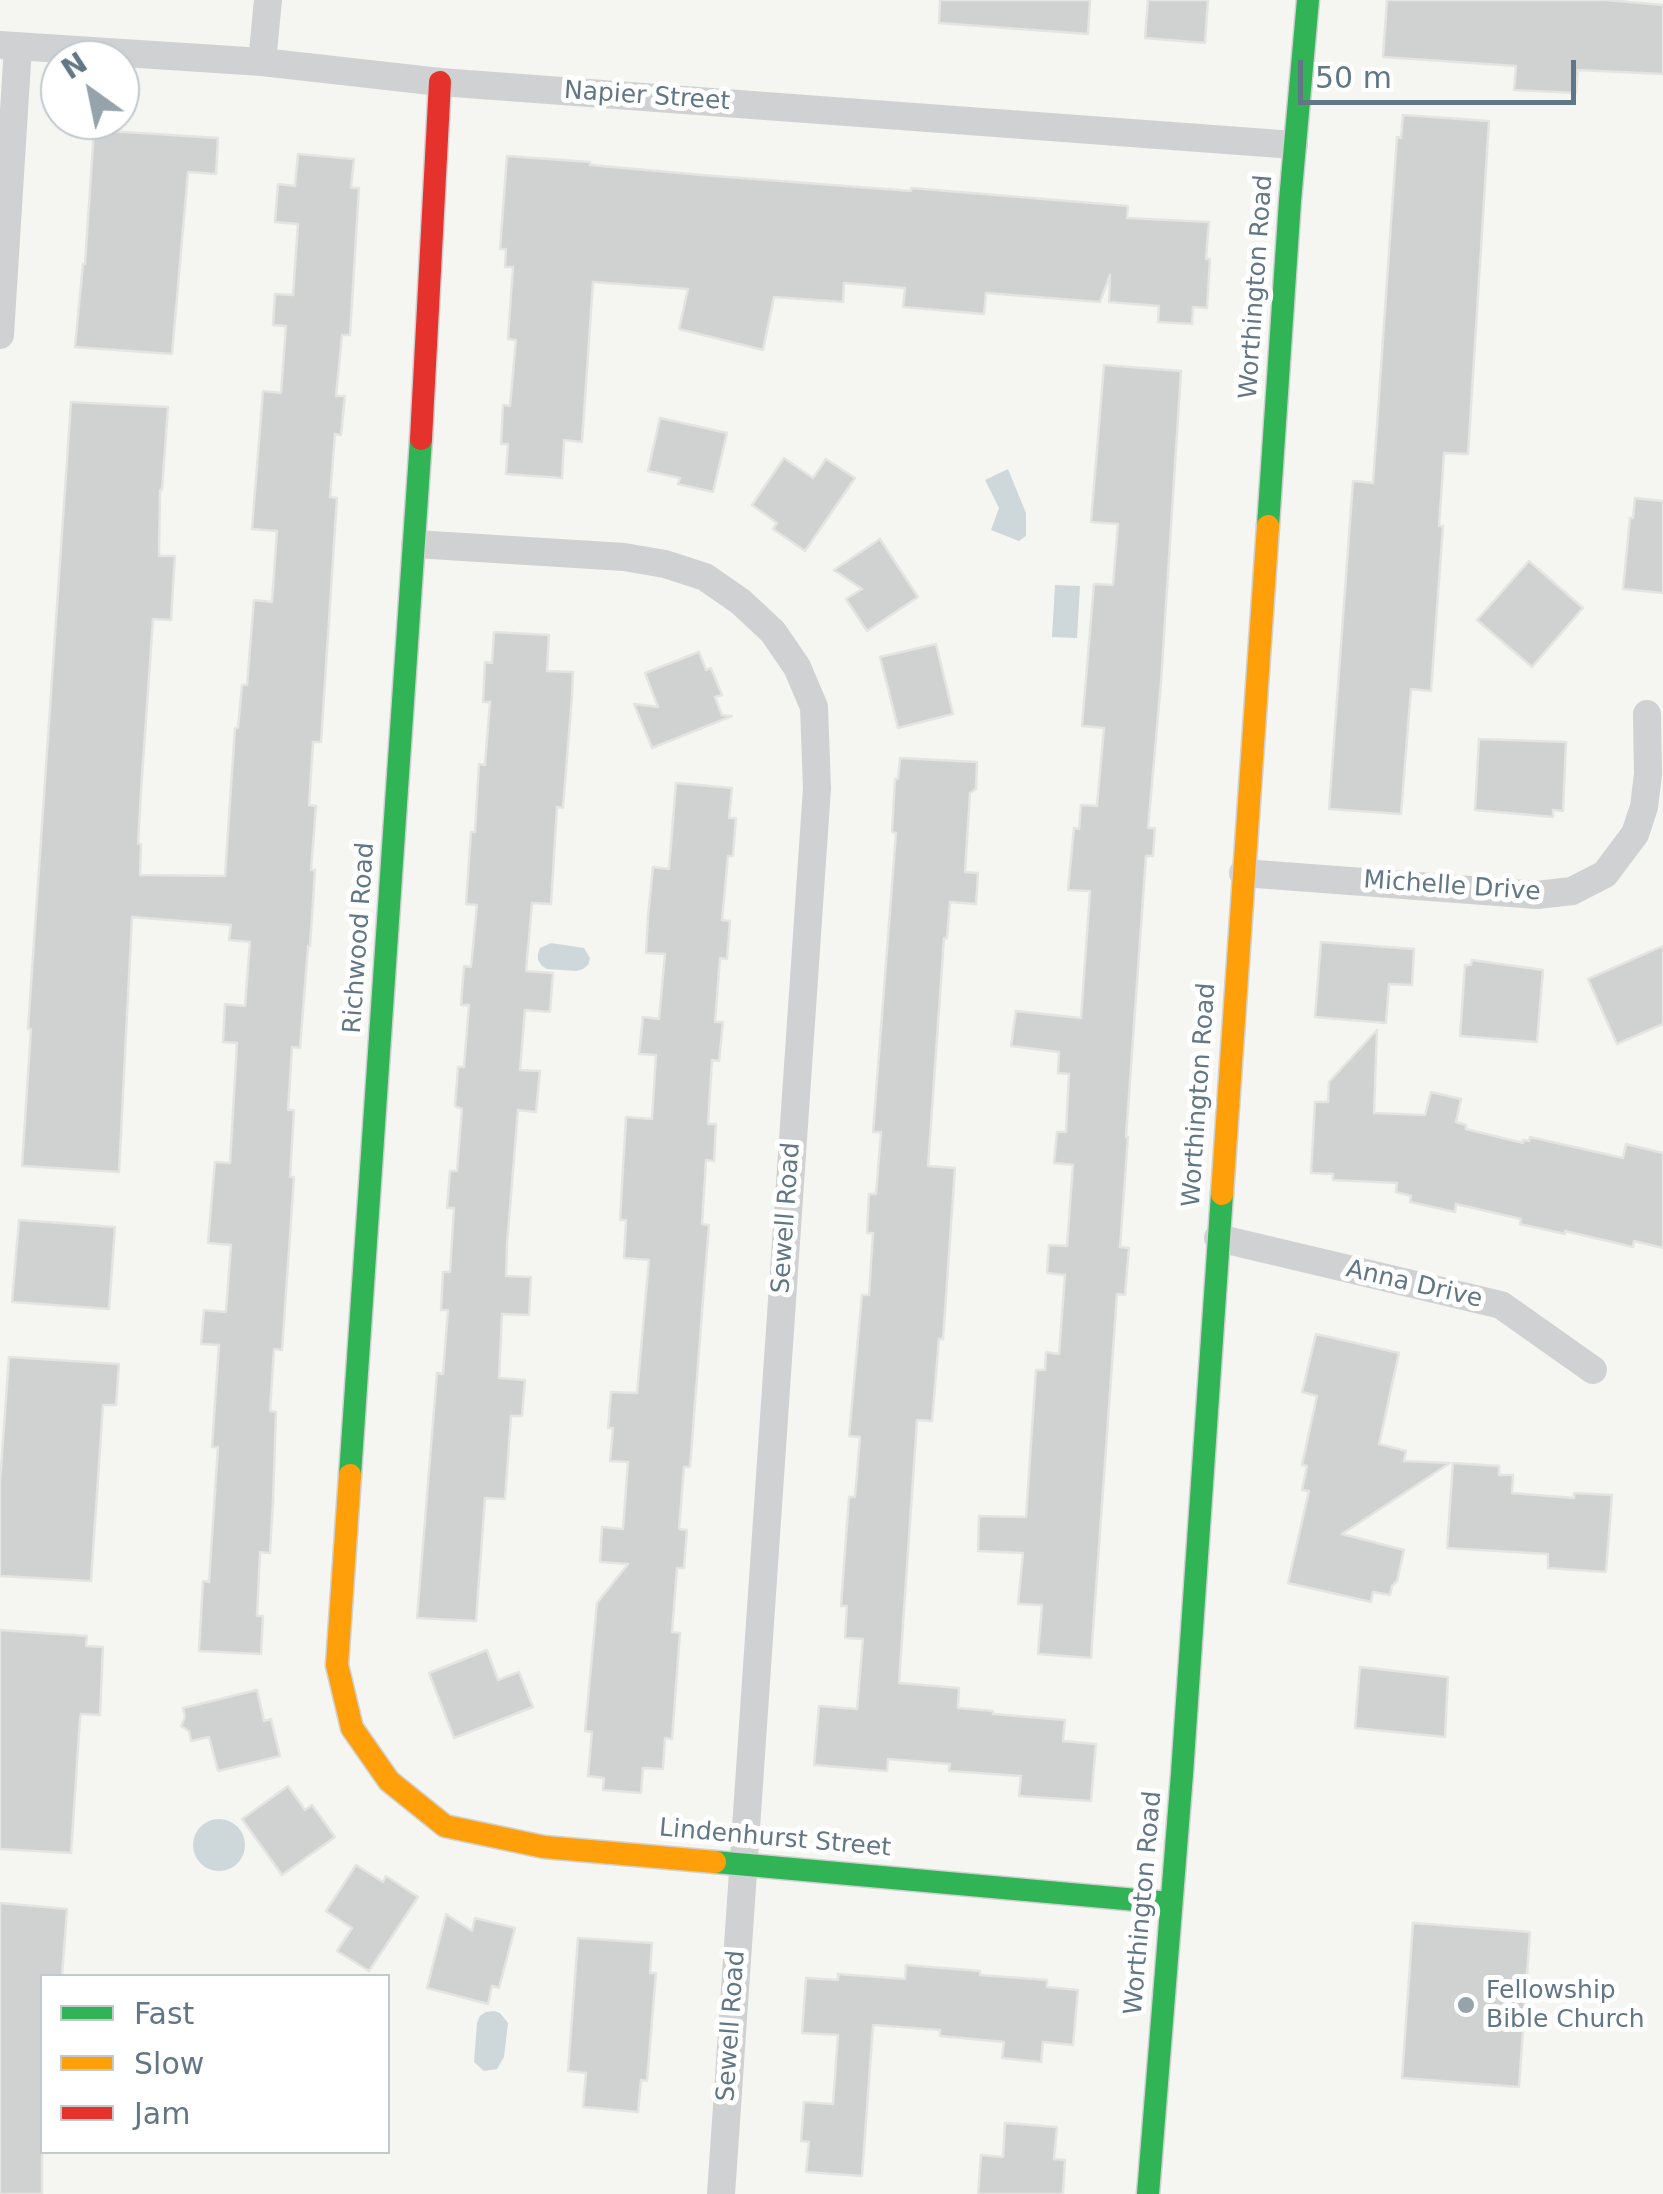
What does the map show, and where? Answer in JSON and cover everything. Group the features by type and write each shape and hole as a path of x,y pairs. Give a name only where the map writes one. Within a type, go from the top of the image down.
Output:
{"street":[{"path":"262,62 268,0"},
{"name":"Worthington Road","path":"1148,2194 1182,1774 1294,146 1308,0"},
{"path":"0,336 9,46"},
{"name":"Napier Street","path":"9,46 262,62 440,82 1294,146"},
{"name":"Richwood Road","path":"392,1784 352,1728 336,1666 415,544 440,82"},
{"name":"Sewell Road","path":"415,544 624,556 705,577 742,602 774,632 798,667 814,707 817,788 721,2194"},
{"name":"Michelle Drive","path":"1244,873 1537,895 1572,891 1604,874 1635,834 1644,807 1648,774 1648,714"},
{"name":"Anna Drive","path":"1218,1238 1501,1305 1593,1370"},
{"name":"Lindenhurst Street","path":"392,1784 445,1826 544,1847 1170,1903"}],"shaded area":[{"path":"1008,469 1026,513 1026,536 1019,541 991,530 999,508 985,480"},
{"path":"1055,585 1080,586 1077,638 1052,637"},
{"path":"551,943 584,948 590,958 588,965 577,971 547,969 538,960 538,954 540,948"},
{"path":"219,1819 237,1827 245,1845 237,1863 219,1871 201,1863 193,1845 201,1827"},
{"path":"494,2011 508,2023 504,2057 497,2069 484,2071 474,2062 477,2023 480,2016"}],"building":[{"path":"940,0 1090,0 1088,34 939,23"},
{"path":"1148,0 1208,0 1205,43 1145,38"},
{"path":"1387,0 1606,0 1663,5 1663,74 1578,70 1576,93 1514,90 1516,66 1383,57"},
{"path":"1403,115 1489,121 1468,454 1444,453 1431,691 1411,689 1401,814 1329,809 1353,481 1373,483 1397,137 1401,138"},
{"path":"140,133 218,138 216,174 188,172 172,354 75,347 93,140 140,140"},
{"path":"298,154 354,159 351,188 359,188 350,335 342,335 336,396 345,396 341,435 335,434 330,497 337,498 321,742 313,742 309,805 316,806 310,946 300,1048 292,1047 288,1110 294,1110 290,1177 294,1177 282,1350 274,1349 270,1411 276,1412 270,1553 260,1552 257,1616 263,1616 261,1654 199,1651 203,1581 209,1582 218,1447 212,1447 219,1345 201,1344 204,1310 226,1312 231,1245 208,1243 215,1162 230,1163 237,1043 223,1042 225,1004 245,1006 250,942 229,940 231,925 132,917 119,1172 22,1166 71,402 168,407 159,556 175,556 171,620 153,619 138,844 140,875 225,876 235,728 242,685 247,685 254,600 272,602 277,531 252,529 263,391 281,393 286,326 273,325 275,294 293,295 298,224 275,222 278,184 295,186"},
{"path":"507,156 702,175 1128,206 1127,218 1209,222 1207,308 1193,307 1192,324 1158,322 1159,306 1109,302 1110,275 1100,302 986,293 984,314 903,307 905,288 844,283 843,302 774,297 763,350 679,329 688,289 593,282 582,442 564,440 562,478 506,474 508,444 501,444 503,405 510,406 516,340 508,339 513,267 505,267 506,249 500,249"},
{"path":"1104,365 1181,371 1148,828 1155,828 1153,856 1146,856 1126,1137 1120,1247 1129,1248 1125,1295 1117,1294 1091,1658 1038,1654 1042,1605 1018,1604 1023,1553 978,1551 979,1516 1026,1517 1036,1370 1045,1370 1046,1352 1059,1354 1065,1275 1047,1273 1049,1245 1067,1246 1073,1165 1054,1163 1057,1132 1066,1132 1069,1074 1058,1073 1059,1052 1011,1046 1016,1011 1081,1018 1090,891 1068,890 1074,828 1079,829 1081,805 1097,806 1104,728 1082,726 1094,584 1113,585 1118,524 1091,522"},
{"path":"660,418 727,433 713,492 678,484 680,478 648,471"},
{"path":"784,458 813,478 826,459 855,478 805,551 773,529 777,523 752,505"},
{"path":"1635,498 1663,501 1663,593 1623,589"},
{"path":"880,539 918,597 867,631 846,599 862,589 834,570"},
{"path":"1529,561 1583,608 1532,667 1477,620"},
{"path":"494,632 549,635 547,671 573,672 563,808 557,807 551,904 532,903 526,971 553,973 550,1012 525,1010 520,1070 540,1071 536,1112 518,1110 507,1244 506,1276 531,1277 529,1315 502,1314 499,1378 525,1380 522,1416 511,1416 505,1499 485,1498 476,1621 417,1618 437,1373 443,1374 448,1310 441,1310 443,1272 450,1272 454,1208 447,1208 450,1171 457,1171 462,1109 455,1106 458,1067 464,1067 469,1005 461,1005 464,966 471,967 477,905 466,904 471,832 475,832 479,764 485,765 490,702 483,702 485,662 492,663"},
{"path":"936,644 953,714 898,728 880,657"},
{"path":"699,652 706,670 711,668 722,695 715,697 722,715 732,716 652,748 634,704 658,707 645,673"},
{"path":"1479,739 1566,742 1563,811 1553,810 1553,817 1475,810"},
{"path":"900,758 977,762 976,789 970,793 965,872 978,873 976,904 950,902 944,938 928,1166 955,1168 943,1339 939,1339 932,1421 917,1420 899,1683 959,1688 958,1708 1065,1720 1063,1741 1096,1744 1091,1801 1019,1796 1021,1776 949,1771 950,1764 888,1759 887,1771 814,1765 819,1706 857,1709 863,1639 845,1638 847,1606 841,1606 849,1497 855,1497 860,1437 849,1436 862,1295 869,1295 873,1233 867,1233 869,1194 876,1194 881,1132 873,1132 896,833 892,832 895,779"},
{"path":"676,783 732,788 729,818 736,818 722,920 730,921 727,959 720,958 715,1022 723,1022 719,1061 712,1060 708,1124 716,1124 714,1161 706,1160 702,1224 709,1225 690,1467 684,1467 679,1529 687,1530 684,1568 677,1568 672,1632 680,1633 672,1739 665,1738 663,1769 643,1768 641,1793 603,1790 604,1778 588,1776 592,1732 585,1731 597,1603 628,1564 600,1562 602,1527 623,1529 628,1462 610,1461 611,1392 637,1393 649,1260 624,1258 626,1220 620,1220 626,1117 652,1119 656,1055 639,1054 643,1017 659,1019 665,954 646,953 648,916 653,867 669,869"},
{"path":"1321,942 1414,949 1412,985 1389,984 1386,1023 1315,1017"},
{"path":"1663,946 1663,1024 1617,1044 1588,979"},
{"path":"1472,960 1543,970 1537,1042 1460,1036 1465,965 1471,965"},
{"path":"1377,1030 1374,1113 1425,1115 1431,1092 1461,1099 1456,1122 1466,1125 1466,1129 1523,1143 1530,1137 1623,1158 1626,1144 1663,1153 1663,1248 1634,1241 1633,1247 1565,1234 1456,1204 1455,1212 1410,1202 1411,1196 1396,1192 1397,1183 1333,1180 1333,1174 1311,1173 1315,1102 1328,1102 1329,1082"},
{"path":"19,1220 115,1227 109,1309 12,1302"},
{"path":"1316,1334 1399,1353 1379,1444 1406,1451 1404,1461 1450,1463 1342,1534 1404,1550 1390,1595 1373,1592 1371,1602 1288,1583 1309,1491 1302,1490 1307,1466 1302,1465 1317,1396 1302,1392"},
{"path":"9,1357 119,1364 116,1405 103,1405 91,1581 0,1576 0,1482"},
{"path":"1453,1463 1499,1466 1499,1475 1513,1475 1512,1493 1574,1498 1574,1493 1612,1495 1606,1572 1548,1568 1548,1554 1447,1548"},
{"path":"0,1630 87,1636 86,1646 103,1647 100,1715 81,1714 80,1719 71,1853 0,1849"},
{"path":"487,1650 498,1680 519,1672 533,1707 454,1738 429,1673"},
{"path":"1360,1667 1448,1677 1445,1737 1355,1728"},
{"path":"257,1690 264,1721 271,1719 280,1756 218,1771 209,1737 191,1741 189,1731 181,1726 183,1708"},
{"path":"288,1786 305,1810 312,1805 335,1837 282,1875 242,1819"},
{"path":"356,1865 383,1882 386,1876 418,1897 369,1971 337,1951 352,1928 326,1911"},
{"path":"0,1903 67,1909 62,1974 40,1974 42,2194 0,2194"},
{"path":"446,1914 472,1931 475,1918 515,1928 499,1988 492,1986 488,2004 427,1988"},
{"name":"Fellowship Bible Church","path":"1413,1923 1530,1932 1519,2087 1402,2078"},
{"path":"578,1938 652,1943 650,1973 656,1973 647,2081 641,2080 638,2112 583,2107 586,2073 568,2071"},
{"path":"906,1965 1047,1980 1047,1987 1078,1990 1073,2045 1043,2042 1041,2062 1002,2058 1004,2042 940,2036 940,2030 873,2025 862,2176 806,2172 809,2142 801,2141 804,2102 833,2104 838,2035 802,2033 806,1978 838,1980 838,1974 905,1979"},
{"path":"1005,2123 1057,2127 1054,2159 1065,2160 1063,2194 978,2194 981,2155 1003,2157"}],"traffic: fast":[{"path":"1268,526 1308,0"},
{"path":"350,1475 421,439"},
{"path":"1148,2194 1222,1194"},
{"path":"715,1862 1170,1903"}],"traffic: slow":[{"path":"1222,1194 1268,526"},
{"path":"350,1475 337,1665 352,1728 389,1781 445,1826 544,1847 715,1862"}],"traffic: jam":[{"path":"421,439 440,82"}],"place":[{"name":"Fellowship Bible Church","path":"1466,2005"}]}
